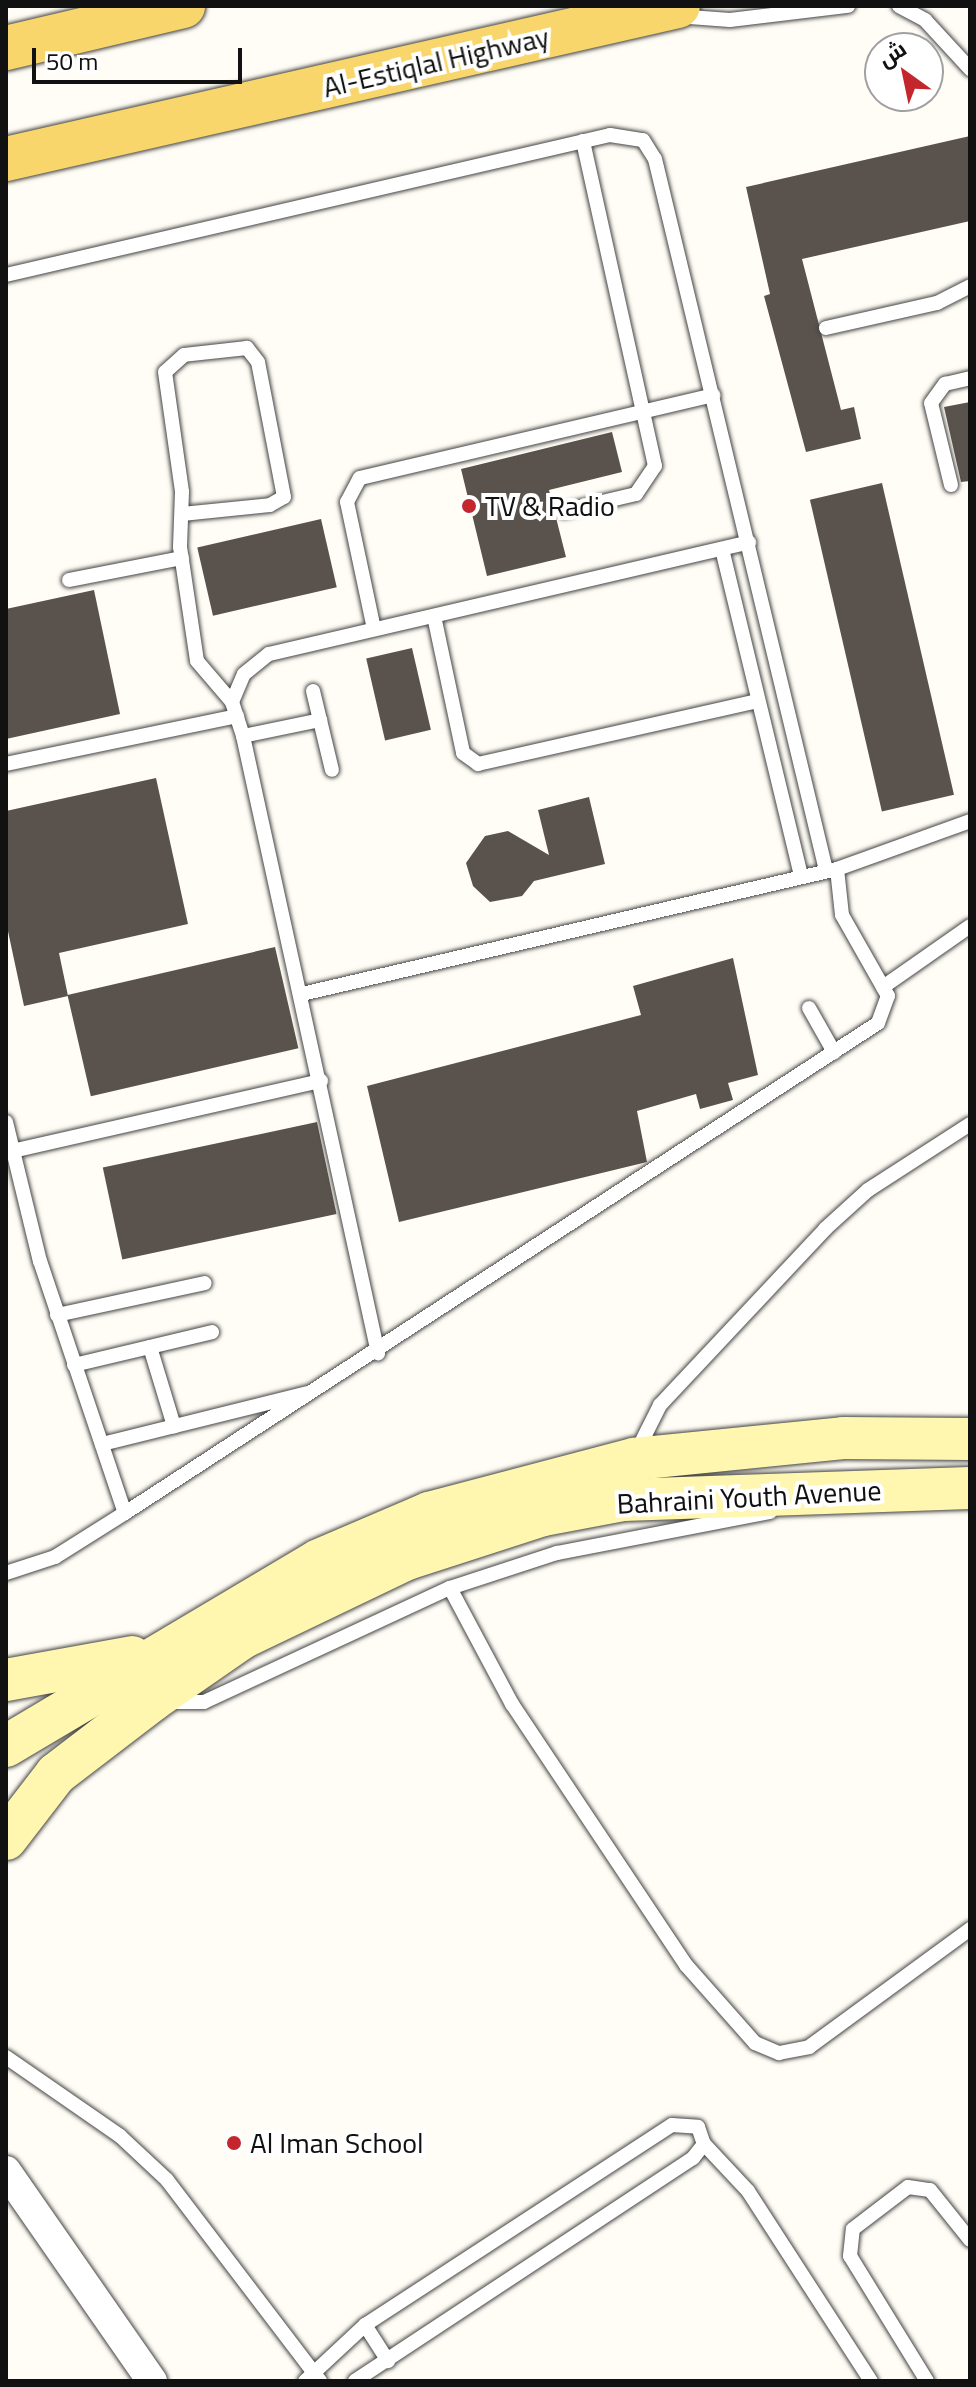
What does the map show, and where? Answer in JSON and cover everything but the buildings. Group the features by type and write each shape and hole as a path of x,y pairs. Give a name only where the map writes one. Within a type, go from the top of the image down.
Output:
{"main road":[{"path":"6,48 183,6"},
{"name":"Al-Estiqlal Highway","path":"6,159 667,9"}],"street":[{"name":"Bahraini Youth Avenue","path":"6,1746 319,1560 429,1513 634,1459 843,1438 970,1439"},
{"name":"Bahraini Youth Avenue","path":"6,1839 56,1774 154,1699 242,1638 311,1603 472,1537 623,1500 970,1488"},
{"path":"6,1680 117,1663 200,1632"},
{"path":"6,2171 152,2381"}],"lane":[{"path":"667,9 730,20 848,6"},
{"path":"899,6 925,20 970,69"},
{"path":"6,275 621,133 650,149 797,746 842,915 883,987 885,1016 320,1390 55,1557 6,1573"},
{"path":"564,511 645,487 656,455 583,141"},
{"path":"826,328 937,303 970,286"},
{"path":"182,514 270,505 284,497 258,362 247,348 184,355 165,372 182,514 182,558 197,661 235,709 243,736 302,994 378,1353"},
{"path":"951,485 931,403 945,384 970,378"},
{"path":"374,629 347,502 360,478 713,395"},
{"path":"235,709 244,674 269,654 749,542"},
{"path":"722,549 801,876"},
{"path":"69,580 182,558"},
{"path":"434,616 463,753 478,764 758,701"},
{"path":"313,691 332,770"},
{"path":"6,764 235,709"},
{"path":"243,736 320,720"},
{"path":"771,752 797,746"},
{"path":"302,994 831,870 970,821"},
{"path":"883,987 970,926"},
{"path":"809,1008 834,1052"},
{"path":"12,1151 321,1081"},
{"path":"6,1122 57,1315 125,1513"},
{"path":"634,1459 660,1405 825,1229 868,1190 970,1124"},
{"path":"57,1315 205,1283"},
{"path":"74,1365 212,1332"},
{"path":"150,1347 174,1426"},
{"path":"102,1444 320,1390"},
{"path":"154,1699 204,1702 450,1588 642,1533 774,1512 805,1495"},
{"path":"450,1588 512,1704 686,1965 755,2043 779,2053 809,2047 970,1929"},
{"path":"6,2057 120,2136 167,2180 313,2379 365,2325 672,2125 698,2127 704,2144 748,2191 871,2381"},
{"path":"355,2381 693,2158 704,2144"},
{"path":"927,2381 850,2256 853,2229 908,2187 930,2190 970,2240"},
{"path":"365,2325 388,2361"}],"place":[{"name":"TV & Radio","path":"469,506"},
{"name":"Al Iman School","path":"234,2143"}]}
